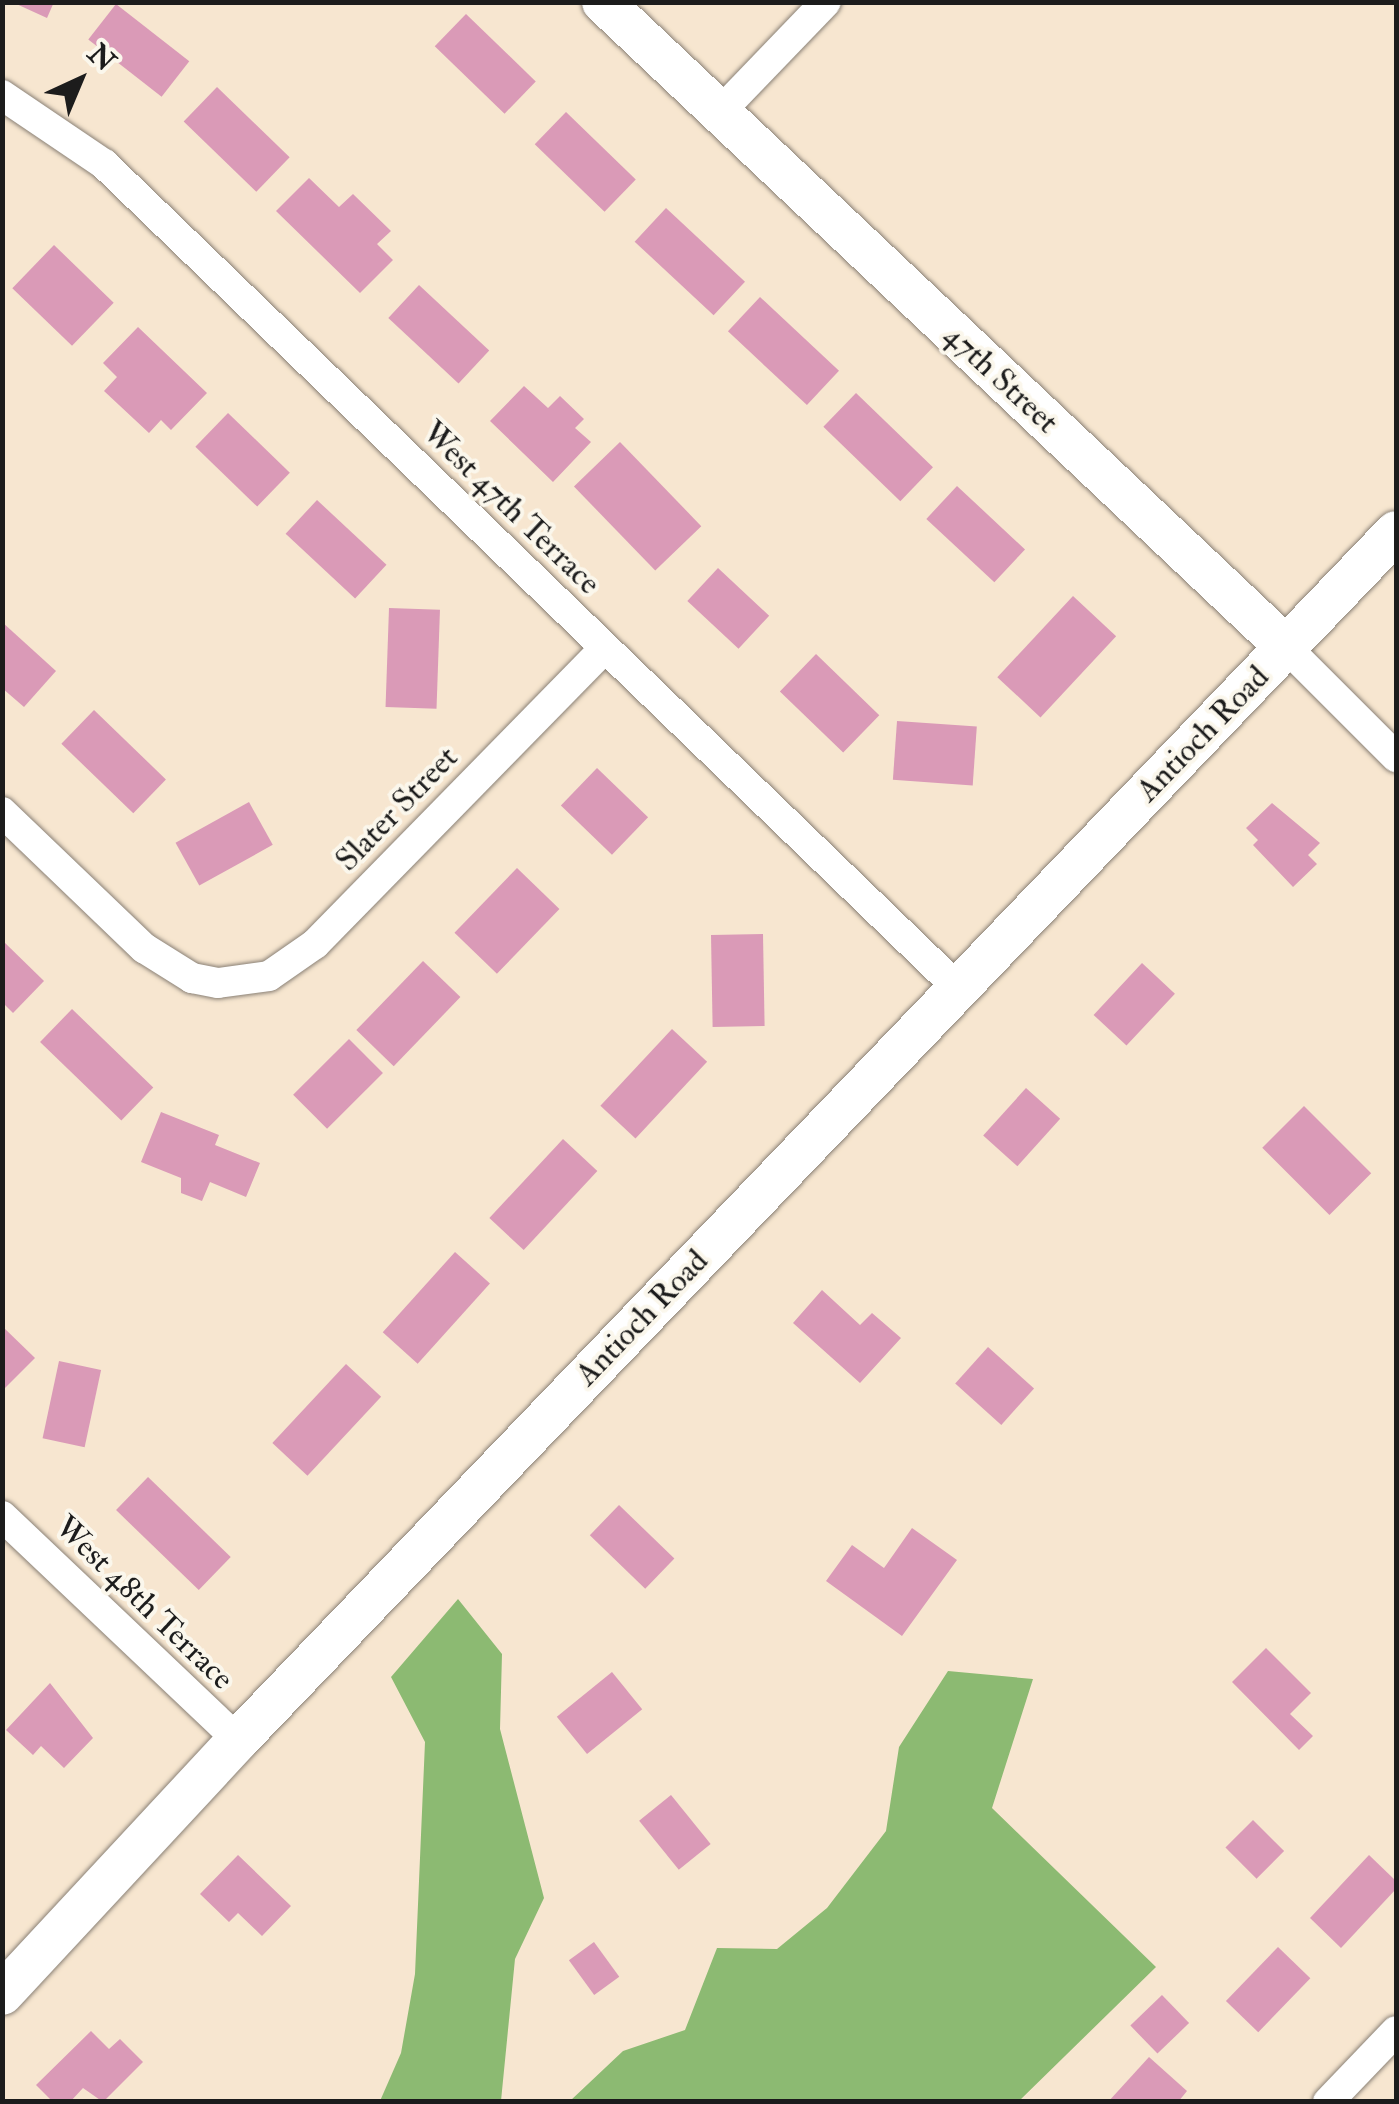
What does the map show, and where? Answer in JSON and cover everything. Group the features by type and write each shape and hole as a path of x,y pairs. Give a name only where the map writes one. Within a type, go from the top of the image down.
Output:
{"main road":[{"name":"47th Street","path":"603,2 1286,647"},
{"name":"Antioch Road","path":"2,1994 238,1740 1396,532"}],"street":[{"path":"719,113 826,2"},
{"name":"West 47th Terrace","path":"2,96 104,164 958,988"},
{"name":"47th Street","path":"1286,647 1396,757"},
{"name":"Slater Street","path":"2,812 144,948 192,978 218,983 269,976 315,944 605,648"},
{"name":"West 48th Terrace","path":"2,1516 238,1740"},
{"path":"1328,2102 1396,2030"}],"green space":[{"path":"458,1599 502,1654 500,1729 544,1898 515,1959 501,2101 380,2101 401,2053 415,1974 425,1742 391,1677"},
{"path":"948,1671 1033,1679 992,1808 1156,1967 1019,2101 570,2101 623,2051 685,2030 717,1948 777,1949 827,1908 886,1831 899,1747"}],"building":[{"path":"12,2 54,2 47,18"},
{"path":"116,4 189,61 162,97 88,39"},
{"path":"466,14 536,81 505,114 435,46"},
{"path":"217,87 290,157 256,192 184,122"},
{"path":"566,112 636,179 605,212 535,144"},
{"path":"309,178 339,207 353,194 391,231 377,244 393,260 360,293 276,211"},
{"path":"666,208 745,282 714,315 635,242"},
{"path":"54,245 114,303 72,346 12,288"},
{"path":"419,285 489,350 459,383 388,318"},
{"path":"760,297 839,371 807,405 728,331"},
{"path":"138,327 207,393 171,430 161,420 149,433 104,391 117,377 103,363"},
{"path":"524,386 548,408 560,396 584,419 575,428 591,442 553,482 490,421"},
{"path":"856,393 933,467 900,501 823,427"},
{"path":"228,413 290,473 257,507 195,447"},
{"path":"620,442 701,526 655,571 574,486"},
{"path":"957,486 1025,549 994,582 926,519"},
{"path":"317,500 386,565 355,598 286,534"},
{"path":"718,568 769,616 739,649 687,601"},
{"path":"1073,596 1116,636 1040,717 997,677"},
{"path":"389,608 440,610 437,709 386,707"},
{"path":"2,622 56,671 24,707 2,688"},
{"path":"816,654 879,715 843,753 780,691"},
{"path":"94,710 166,779 133,813 61,744"},
{"path":"897,721 977,727 973,785 893,780"},
{"path":"597,768 648,817 612,855 561,805"},
{"path":"249,802 273,845 199,886 176,843"},
{"path":"1272,803 1320,843 1308,855 1317,864 1293,887 1253,845 1258,840 1246,828"},
{"path":"517,868 559,909 497,974 454,933"},
{"path":"763,934 765,1026 713,1027 711,935"},
{"path":"2,940 44,981 13,1013 2,1002"},
{"path":"423,961 460,997 394,1066 356,1030"},
{"path":"1142,963 1175,994 1126,1046 1094,1015"},
{"path":"72,1009 153,1087 121,1121 40,1042"},
{"path":"672,1029 707,1062 635,1139 600,1106"},
{"path":"349,1039 383,1073 327,1129 293,1095"},
{"path":"1026,1088 1060,1119 1017,1166 983,1136"},
{"path":"1304,1106 1371,1173 1329,1215 1262,1148"},
{"path":"161,1112 219,1135 215,1145 260,1163 246,1197 210,1182 202,1201 181,1193 181,1178 141,1162"},
{"path":"563,1139 597,1171 524,1250 489,1218"},
{"path":"455,1252 490,1283 418,1364 383,1332"},
{"path":"822,1290 860,1325 872,1313 901,1338 860,1383 793,1323"},
{"path":"2,1326 35,1358 2,1391"},
{"path":"988,1347 1034,1388 1001,1425 955,1383"},
{"path":"59,1361 101,1370 85,1447 43,1438"},
{"path":"346,1364 381,1397 307,1476 272,1443"},
{"path":"148,1477 231,1557 199,1590 116,1510"},
{"path":"619,1505 674,1558 645,1589 590,1535"},
{"path":"912,1528 957,1560 902,1636 826,1581 852,1545 884,1568"},
{"path":"1266,1648 1311,1693 1290,1714 1313,1736 1299,1750 1232,1682"},
{"path":"612,1672 642,1709 587,1754 557,1717"},
{"path":"50,1683 93,1738 64,1768 41,1746 33,1755 6,1730"},
{"path":"671,1795 711,1844 679,1870 639,1821"},
{"path":"1253,1820 1284,1851 1257,1879 1225,1848"},
{"path":"238,1855 291,1906 262,1936 238,1913 229,1922 200,1894"},
{"path":"1369,1855 1396,1881 1396,1889 1341,1948 1310,1918"},
{"path":"594,1942 619,1977 594,1995 569,1960"},
{"path":"1278,1947 1310,1978 1258,2032 1226,2001"},
{"path":"1162,1995 1189,2023 1157,2054 1130,2026"},
{"path":"91,2031 109,2049 120,2039 143,2062 103,2102 83,2088 70,2102 53,2102 36,2085"},
{"path":"1149,2057 1187,2091 1178,2102 1108,2102"}]}
